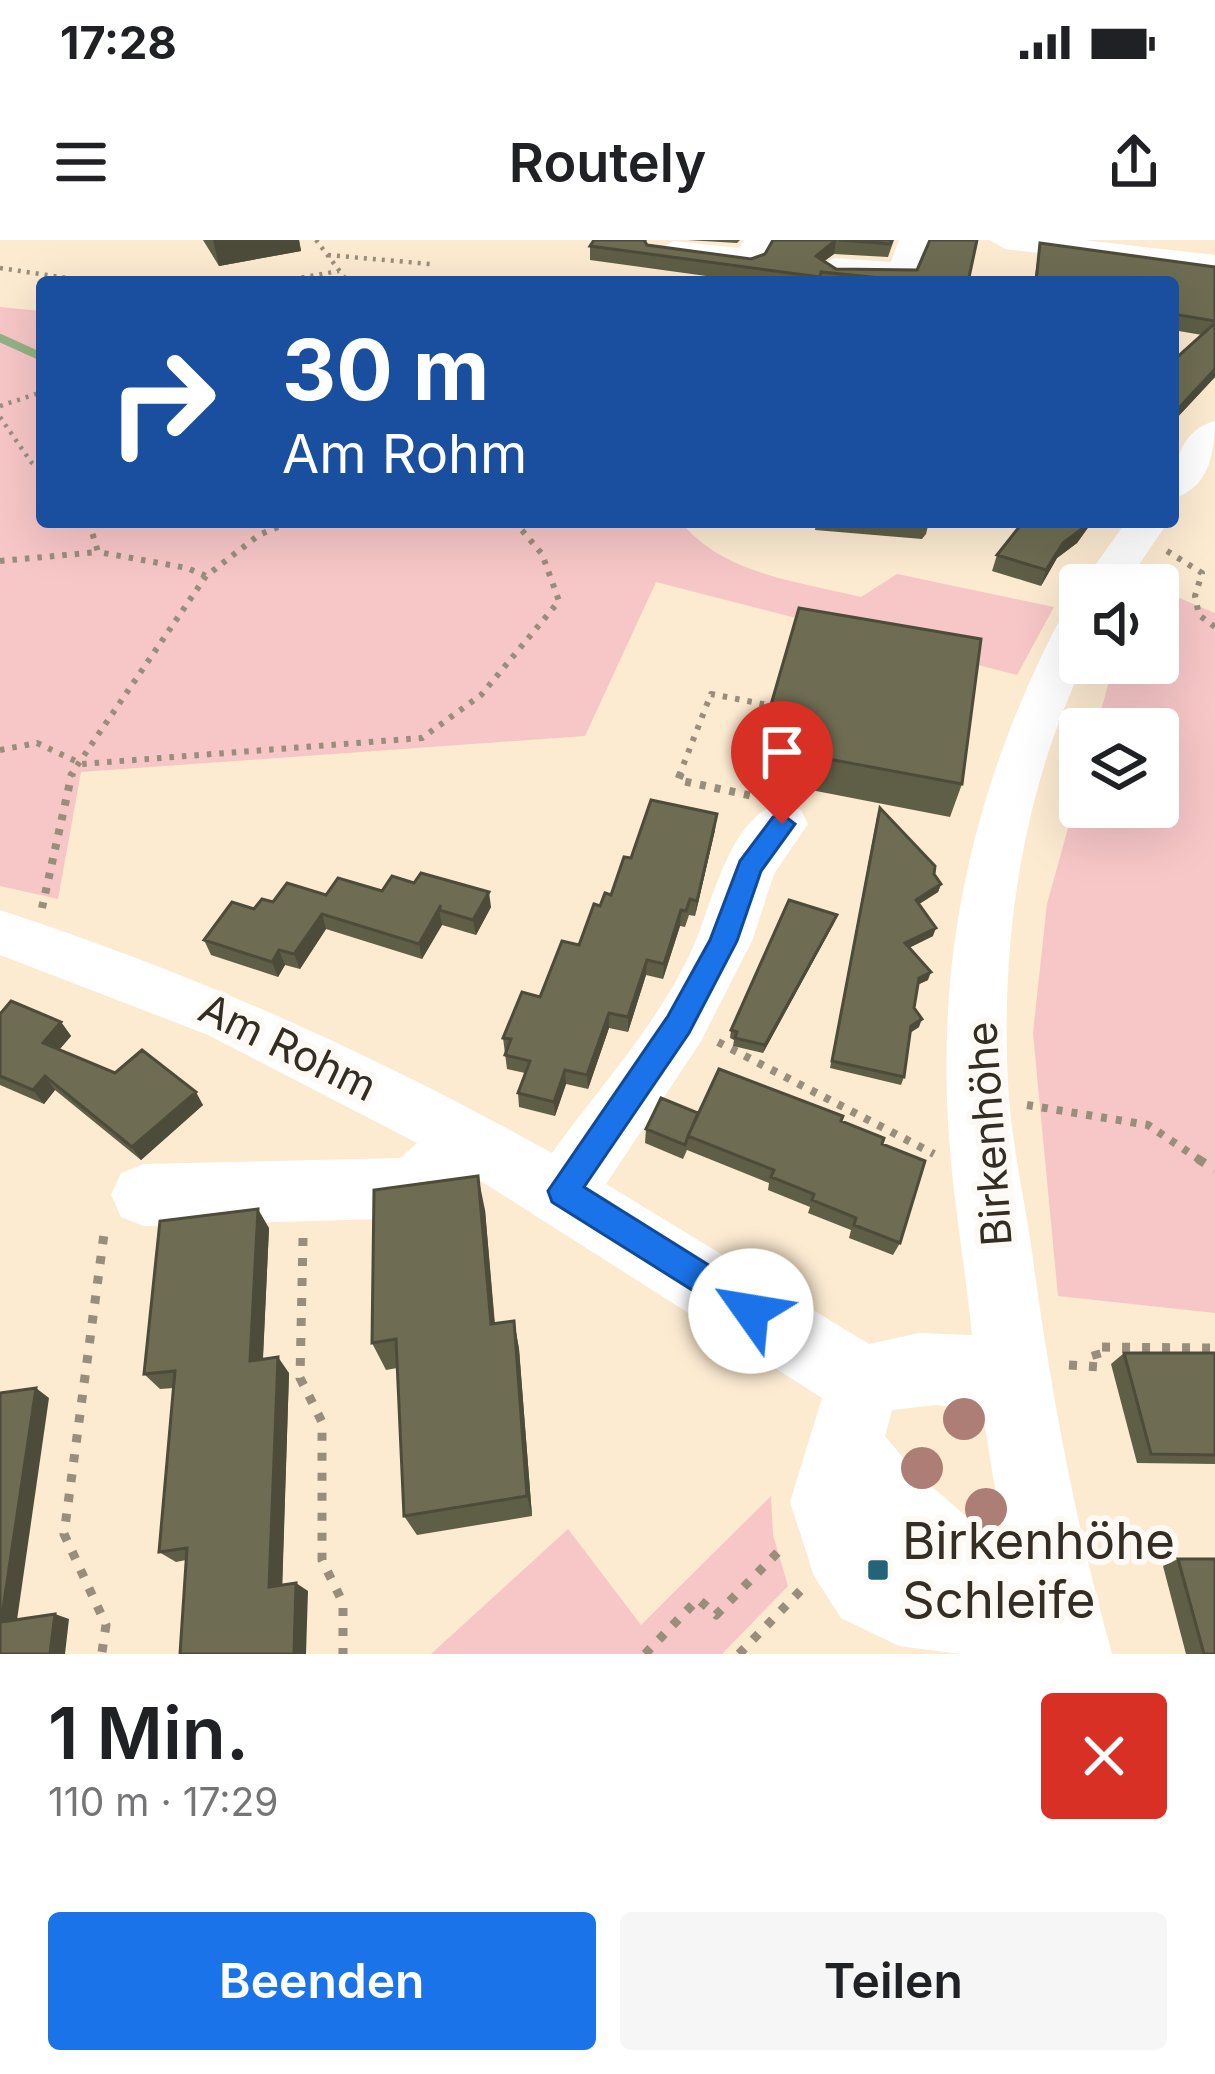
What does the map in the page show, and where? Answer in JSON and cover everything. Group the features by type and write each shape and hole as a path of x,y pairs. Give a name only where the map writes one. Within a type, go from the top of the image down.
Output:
{"street":[{"path":"661,249 749,259 759,240"},
{"path":"834,268 903,272 914,240"},
{"path":"1005,240 1215,265"},
{"path":"1079,276 1082,249"},
{"path":"1118,564 1141,531"},
{"name":"Birkenhöhe","path":"1051,1637 1010,1370 978,1097 981,973 992,860 1016,765 1059,664"},
{"path":"563,1191 679,1024 724,941 749,868 782,824"},
{"name":"Am Rohm","path":"9,935 189,1000 470,1137 563,1191 844,1469 888,1498 1004,1602 1051,1637"},
{"path":"144,1196 414,1188 470,1137"},
{"path":"844,1469 900,1369 935,1365 1010,1370"},
{"name":"Am Rohm","path":"844,1469 870,1589 899,1605 966,1614 1051,1637"}],"path":[{"path":"316,240 343,276"},
{"path":"328,255 430,264"},
{"path":"0,268 54,276"},
{"path":"310,276 339,271"},
{"path":"0,406 36,394"},
{"path":"0,417 36,466"},
{"path":"91,528 98,552"},
{"path":"9,935 70,775 82,764 206,576 259,535 276,528"},
{"path":"0,750 37,743 82,764 189,752 405,742 439,729 517,658 559,601 542,554 520,528"},
{"path":"1141,531 1202,573 1195,596 1198,615 1215,627"},
{"path":"0,561 98,552 187,568 206,576"},
{"path":"782,824 760,798 678,781 711,694 800,711"},
{"path":"679,1024 760,1060 989,1184"},
{"path":"978,1097 1148,1124 1215,1170"},
{"path":"303,1194 300,1378 322,1422 322,1560 343,1603 343,1654"},
{"path":"102,1652 106,1625 64,1534 104,1234 144,1196"},
{"path":"1010,1370 1100,1367 1094,1347 1215,1348"},
{"path":"645,1654 698,1599 716,1615 844,1469"},
{"path":"739,1654 844,1469"}],"shaded area":[{"path":"0,307 36,310 36,528 687,528 740,565 861,597 897,574 1054,607 1017,675 656,582 585,736 81,772 58,899 0,886"},
{"path":"1179,598 1215,613 1215,1313 1058,1296 1033,1033 1047,904 1068,828 1179,828 1179,708 1102,708 1108,684 1179,684"},
{"path":"771,1496 773,1535 788,1586 722,1654 431,1654 568,1529 641,1625"}],"building":[{"path":"594,240 644,240 647,245 751,259 765,254 773,240 836,240 816,256 836,269 917,270 930,240 977,240 969,276 821,272 813,276 590,246"},
{"path":"839,240 892,240 890,244"},
{"path":"1040,243 1215,267 1215,321 1179,315 1179,276 1037,276"},
{"path":"1215,323 1215,369 1179,408 1179,356"},
{"path":"1018,528 1083,528 1063,543 1046,570 997,555"},
{"path":"799,608 981,639 962,784 759,746"},
{"path":"651,800 717,814 697,901 690,899 686,911 681,910 664,964 647,960 628,1017 609,1013 587,1075 565,1070 554,1102 518,1093 530,1061 505,1055 511,1039 503,1038 522,992 540,997 562,941 579,945 594,904 600,906 605,893 611,895 624,857 631,858"},
{"path":"880,808 935,866 941,884 916,900 936,928 905,943 931,972 919,978 914,1008 922,1019 911,1026 904,1077 832,1061"},
{"path":"421,873 489,892 473,920 439,910 441,905 419,944 322,914 294,954 279,950 272,962 204,940 232,902 254,909 262,899 273,902 287,883 326,895 338,878 382,891 392,876 414,883"},
{"path":"789,900 837,915 765,1045 735,1038 737,1032 731,1030"},
{"path":"11,1001 61,1022 43,1043 115,1073 142,1050 196,1092 132,1147 45,1076 33,1090 0,1076 0,1014"},
{"path":"719,1069 843,1116 841,1121 884,1138 882,1144 925,1161 900,1243 854,1225 856,1218 771,1177 774,1170 688,1136"},
{"path":"661,1098 698,1113 685,1145 646,1129"},
{"path":"478,1176 491,1324 514,1321 527,1496 404,1516 396,1339 372,1343 374,1190"},
{"path":"258,1209 250,1361 278,1357 269,1587 296,1583 294,1654 180,1654 187,1548 159,1552 175,1371 144,1374 160,1221"},
{"path":"1124,1353 1215,1353 1215,1455 1151,1454"},
{"path":"36,1388 1,1622 55,1614 50,1654 0,1654 0,1393"},
{"path":"1178,1559 1215,1559 1215,1654 1204,1654"}],"waterway":[{"path":"0,338 36,354"}],"place":[{"name":"Birkenhöhe Schleife","path":"878,1570"}],"route":[{"path":"751,1311 563,1191 679,1024 724,941 749,868 782,824"}]}
